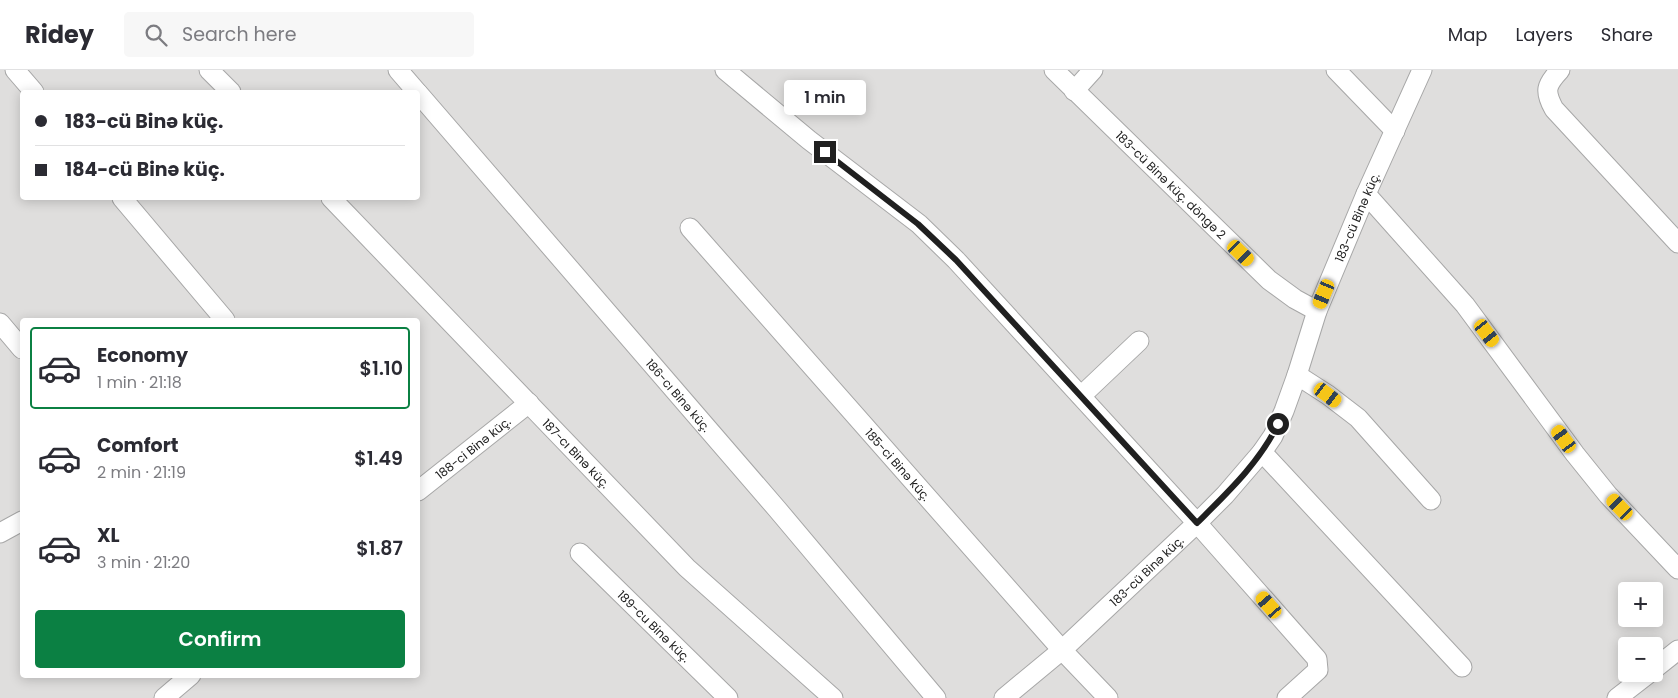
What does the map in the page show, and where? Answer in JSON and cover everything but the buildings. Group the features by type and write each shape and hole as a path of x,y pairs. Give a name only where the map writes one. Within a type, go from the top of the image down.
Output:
{"street":[{"path":"15,70 32,90"},
{"path":"209,70 229,90"},
{"name":"186-cı Binə küç.","path":"398,70 415,90"},
{"path":"725,70 809,140 918,224 956,260 1197,523 1317,659 1318,670 1287,698"},
{"name":"183-cü Binə küç. döngə 2","path":"1054,70 1269,280 1295,299 1317,311"},
{"path":"1074,91 1093,70"},
{"path":"1336,70 1395,131"},
{"name":"183-cü Binə küç.","path":"1004,698 1062,650 1197,523 1225,495 1262,452 1284,412 1317,311 1366,194 1422,70"},
{"path":"1560,70 1547,88 1548,99 1554,109 1678,243"},
{"name":"186-cı Binə küç.","path":"420,96 770,501 936,698"},
{"path":"1366,194 1466,305 1575,454 1608,495 1678,569"},
{"path":"124,200 223,318"},
{"name":"187-cı Binə küç.","path":"333,200 687,568 833,698"},
{"name":"185-ci Binə küç.","path":"690,228 1062,650 1108,698"},
{"path":"1,326 20,348"},
{"path":"1081,396 1139,341"},
{"path":"1297,376 1328,395 1358,418 1431,500"},
{"name":"188-ci Binə küç.","path":"420,490 528,403"},
{"path":"1262,452 1462,667"},
{"path":"0,533 20,522"},
{"name":"189-cu Binə küç.","path":"580,553 728,698"},
{"path":"1663,662 1678,650"},
{"path":"164,698 187,678"},
{"path":"1617,698 1638,682"}],"shaded area":[{"path":"0,70 1678,70 1678,698 0,698"}],"route":[{"path":"825,152 918,224 956,260 1197,523 1225,495 1262,452 1278,424"}]}
